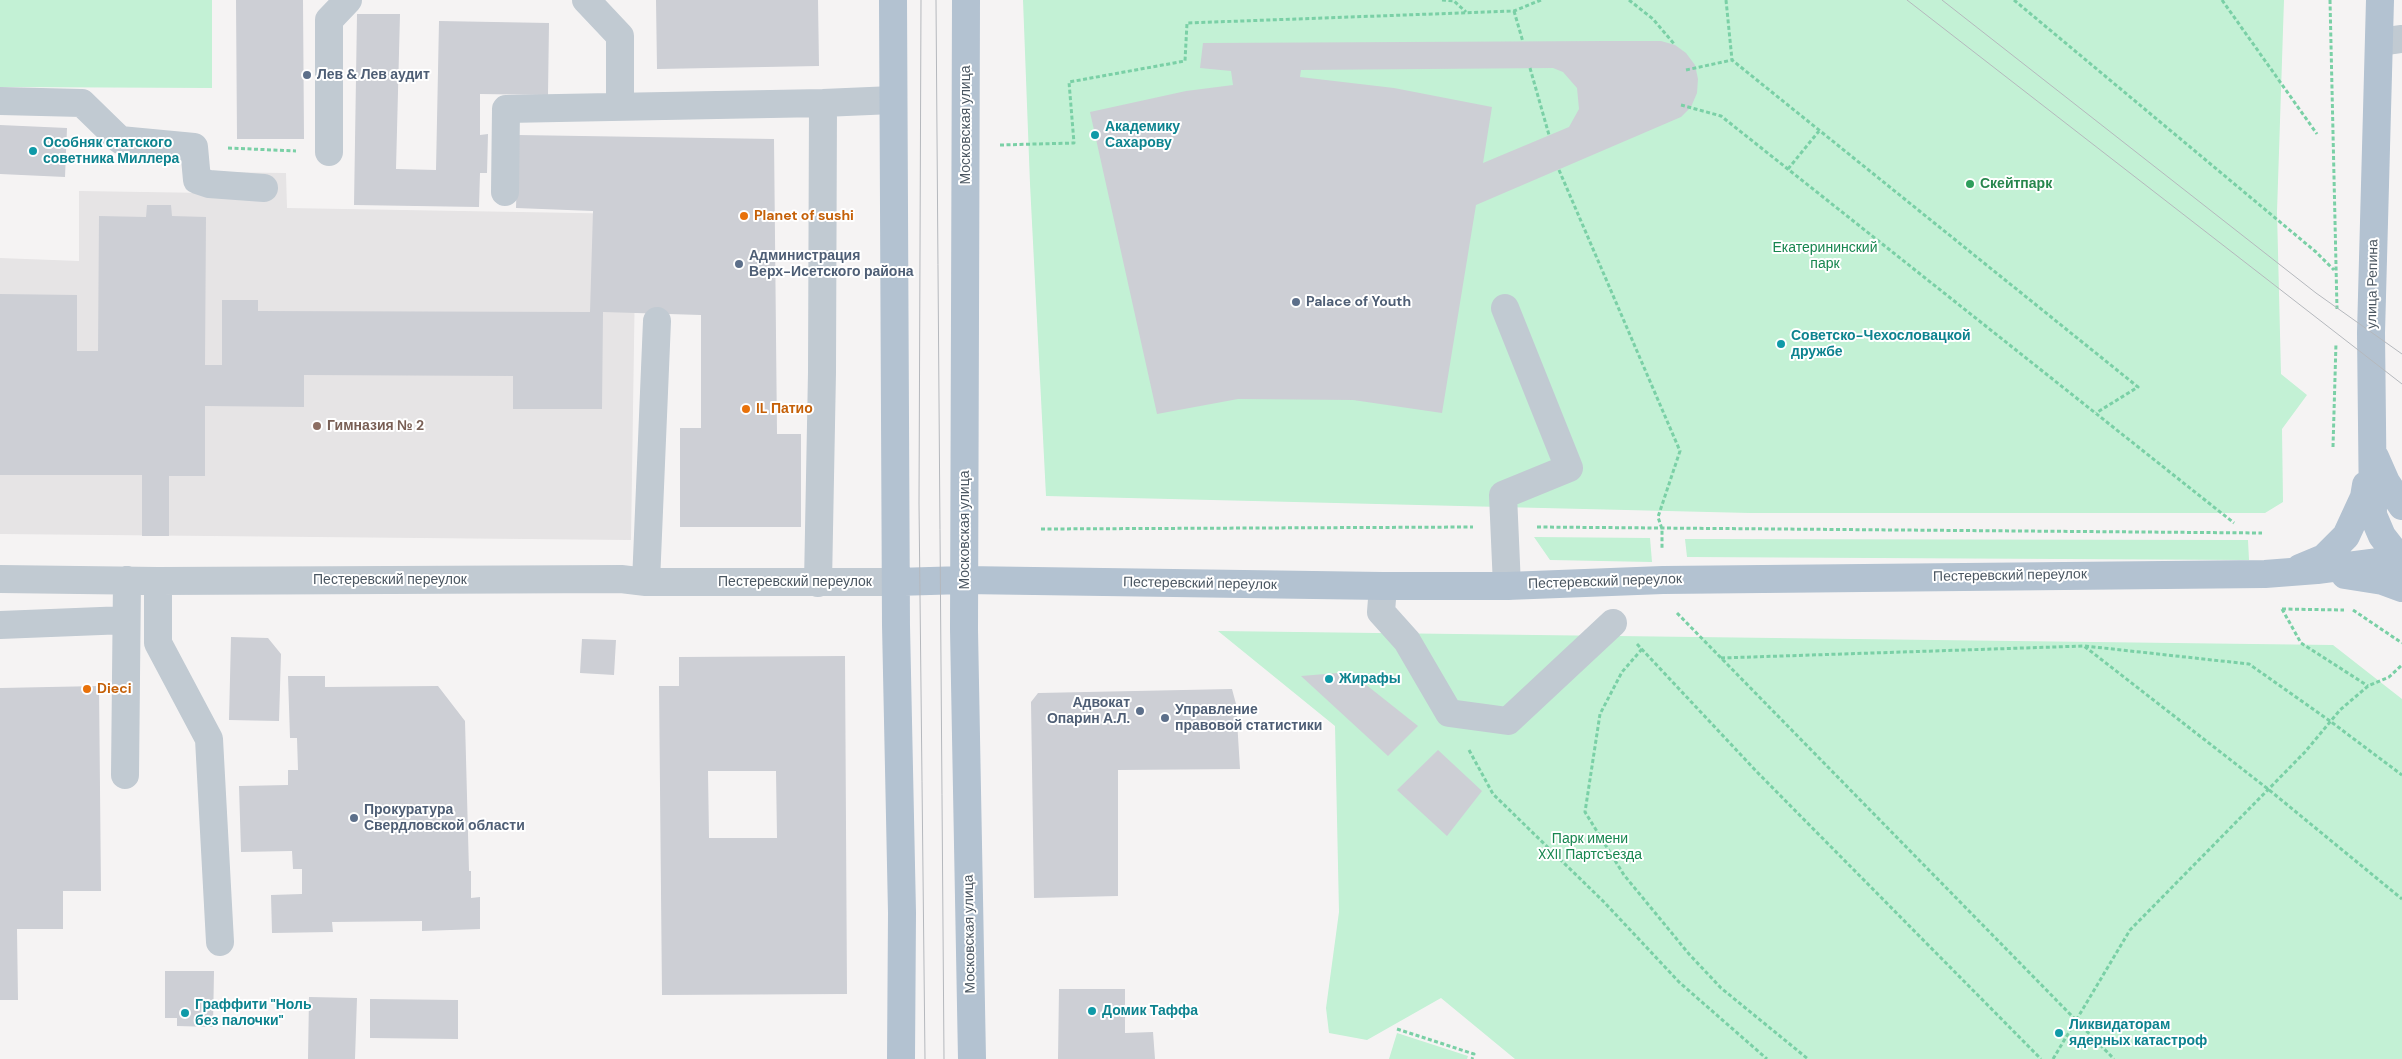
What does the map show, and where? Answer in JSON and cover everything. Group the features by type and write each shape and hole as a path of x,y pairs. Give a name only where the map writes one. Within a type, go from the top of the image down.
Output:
{"main road":[{"path":"893,0 896,582 902,913 901,1059"},
{"name":"Московская улица","path":"966,0 964,580 972,1059"},
{"name":"улица Репина","path":"2380,0 2390,41 2371,333 2372,515 2382,536 2401,560"},
{"path":"2372,449 2386,482 2402,506"},
{"path":"2291,572 2324,558 2346,536 2364,497 2372,449"},
{"name":"Пестеревский переулок","path":"896,582 964,580 1507,586 1663,580 2291,572 2401,560"},
{"path":"2291,572 2360,576 2402,588"}],"street":[{"path":"329,152 329,20 348,0"},
{"path":"586,0 620,36 620,106"},
{"path":"0,100 82,103 120,140 194,147 197,180 209,184 264,188"},
{"path":"504,192 506,108 822,103 893,100"},
{"path":"818,583 822,372 822,103"},
{"path":"1505,308 1569,468 1503,495 1506,526 1507,586"},
{"path":"646,582 657,322"},
{"name":"Пестеревский переулок","path":"0,578 158,581 620,579 646,582 896,582"},
{"path":"125,775 127,580"},
{"path":"158,581 158,643 209,739 220,942"},
{"path":"1383,586 1381,612 1407,641 1449,714 1508,721 1613,623"},
{"path":"0,625 126,620"}],"path":[{"path":"1442,0 1454,1 1467,12"},
{"path":"1000,145 1074,143 1069,82 1185,61 1187,23 1514,11 1541,0"},
{"path":"1629,0 1653,19 1675,45"},
{"path":"1726,0 1732,60 2138,387 2096,414"},
{"path":"2014,0 2316,252 2335,270"},
{"path":"2222,0 2317,134"},
{"path":"2330,0 2336,289"},
{"path":"1514,11 1523,42"},
{"path":"1686,70 1732,60"},
{"path":"1530,68 1549,135"},
{"path":"1681,105 1721,116 2234,523"},
{"path":"1788,169 1818,131"},
{"path":"194,147 329,152"},
{"path":"1559,170 1680,451 1658,517"},
{"path":"2333,447 2336,351"},
{"path":"1041,529 1506,526 1638,529 2262,533"},
{"path":"2368,686 2301,643 2282,609 2353,610 2402,643"},
{"path":"1676,611 2114,1059"},
{"path":"1613,623 1642,649 1756,771 2041,1059"},
{"path":"1721,658 2084,646 2249,664 2330,720 2402,775"},
{"path":"2084,646 2268,789 2402,899"},
{"path":"1642,649 1622,672 1600,714 1585,812 1624,875 1689,954 1721,988 1808,1059"},
{"path":"2053,1059 2074,1020 2130,930 2305,752 2330,720 2368,686 2389,677 2402,665"},
{"path":"1449,714 1494,794 1604,902 1678,982 1767,1059"},
{"path":"1396,1029 1474,1054 1472,1059"}],"shaded area":[{"name":"Гимназия № 2","path":"209,172 286,173 287,208 636,214 631,540 0,534 0,258 79,261 79,191 209,193"}],"green space":[{"path":"0,0 212,0 212,88 0,87"},
{"name":"Екатерининский парк","path":"1023,0 2284,0 2277,212 2281,374 2307,395 2282,429 2283,502 2265,513 1750,513 1046,496 1030,184"},
{"path":"1534,537 1650,538 1652,562 1550,560"},
{"path":"1685,539 2248,540 2249,560 1687,557"},
{"name":"Парк имени XXII Партсъезда","path":"1218,631 2333,645 2402,699 2402,1059 1515,1059 1441,998 1367,1040 1329,1033 1326,1008 1339,912 1335,726"},
{"path":"1397,1033 1468,1056 1467,1059 1389,1059"}],"building":[{"path":"236,0 303,0 304,139 237,139"},
{"path":"656,0 818,0 819,66 657,69"},
{"path":"357,14 400,14 396,169 436,170 439,21 549,23 548,95 480,94 480,135 488,134 487,173 480,173 479,207 354,205"},
{"name":"Palace of Youth","path":"1661,41 1675,45 1686,53 1695,65 1698,79 1697,93 1691,107 1681,117 1476,205 1442,413 1353,400 1238,399 1157,414 1090,112 1186,91 1233,85 1231,71 1200,68 1203,43","holes":["1553,68 1563,72 1577,88 1579,109 1569,127 1483,163 1492,107 1394,88 1300,77 1301,70"]},
{"name":"Особняк статского советника Миллера","path":"0,125 67,128 65,177 0,174"},
{"path":"518,135 774,139 777,434 801,434 801,527 680,527 680,428 701,428 701,315 603,312 602,409 513,409 513,376 304,375 304,407 205,406 205,476 169,476 169,536 142,536 142,475 0,475 0,294 77,295 77,351 98,351 99,216 146,217 147,205 171,205 172,216 206,217 205,365 222,365 222,300 258,300 258,311 590,312 593,211 516,208"},
{"path":"231,637 268,638 281,654 279,721 229,720"},
{"path":"582,639 616,640 614,675 580,673"},
{"path":"845,656 847,994 662,995 659,686 679,686 679,657","holes":["708,771 776,771 777,838 709,838"]},
{"path":"1350,672 1418,726 1388,756 1301,676"},
{"name":"Прокуратура Свердловской области","path":"288,676 325,676 325,687 438,686 465,721 469,871 471,871 471,898 480,897 480,929 422,931 422,921 332,922 333,932 272,933 271,895 302,894 302,869 293,869 292,851 241,852 239,786 288,785 288,770 298,770 297,738 290,738"},
{"path":"99,686 101,891 63,891 63,929 17,929 18,1000 0,1000 0,688"},
{"path":"1232,689 1236,704 1240,769 1118,770 1118,896 1034,898 1031,702 1038,693"},
{"path":"1438,750 1482,791 1447,836 1397,790"},
{"path":"165,971 214,971 213,1027 177,1026 177,1018 165,1018"},
{"name":"Домик Таффа","path":"1059,989 1125,989 1125,1033 1153,1032 1155,1059 1058,1059"},
{"path":"309,997 357,998 355,1059 308,1059"},
{"path":"370,999 458,1000 458,1039 370,1038"}],"tram line":[{"path":"921,0 919,503 925,1059"},
{"path":"936,0 944,1059"},
{"path":"1907,0 2402,384"},
{"path":"1942,0 2316,293 2402,354"}],"place":[{"name":"Лев & Лев аудит","path":"307,75"},
{"name":"Академику Сахарову","path":"1095,135"},
{"name":"Особняк статского советника Миллера","path":"33,151"},
{"name":"Скейтпарк","path":"1970,184"},
{"name":"Planet of sushi","path":"744,216"},
{"name":"Администрация Верх-Исетского района","path":"739,264"},
{"name":"Palace of Youth","path":"1296,302"},
{"name":"Советско-Чехословацкой дружбе","path":"1781,344"},
{"name":"IL Патио","path":"746,409"},
{"name":"Гимназия № 2","path":"317,426"},
{"name":"Жирафы","path":"1329,679"},
{"name":"Dieci","path":"87,689"},
{"name":"Адвокат Опарин А.Л.","path":"1140,711"},
{"name":"Управление правовой статистики","path":"1165,718"},
{"name":"Прокуратура Свердловской области","path":"354,818"},
{"name":"Домик Таффа","path":"1092,1011"},
{"name":"Граффити \"Ноль без палочки\"","path":"185,1013"},
{"name":"Ликвидаторам ядерных катастроф","path":"2059,1033"}]}
